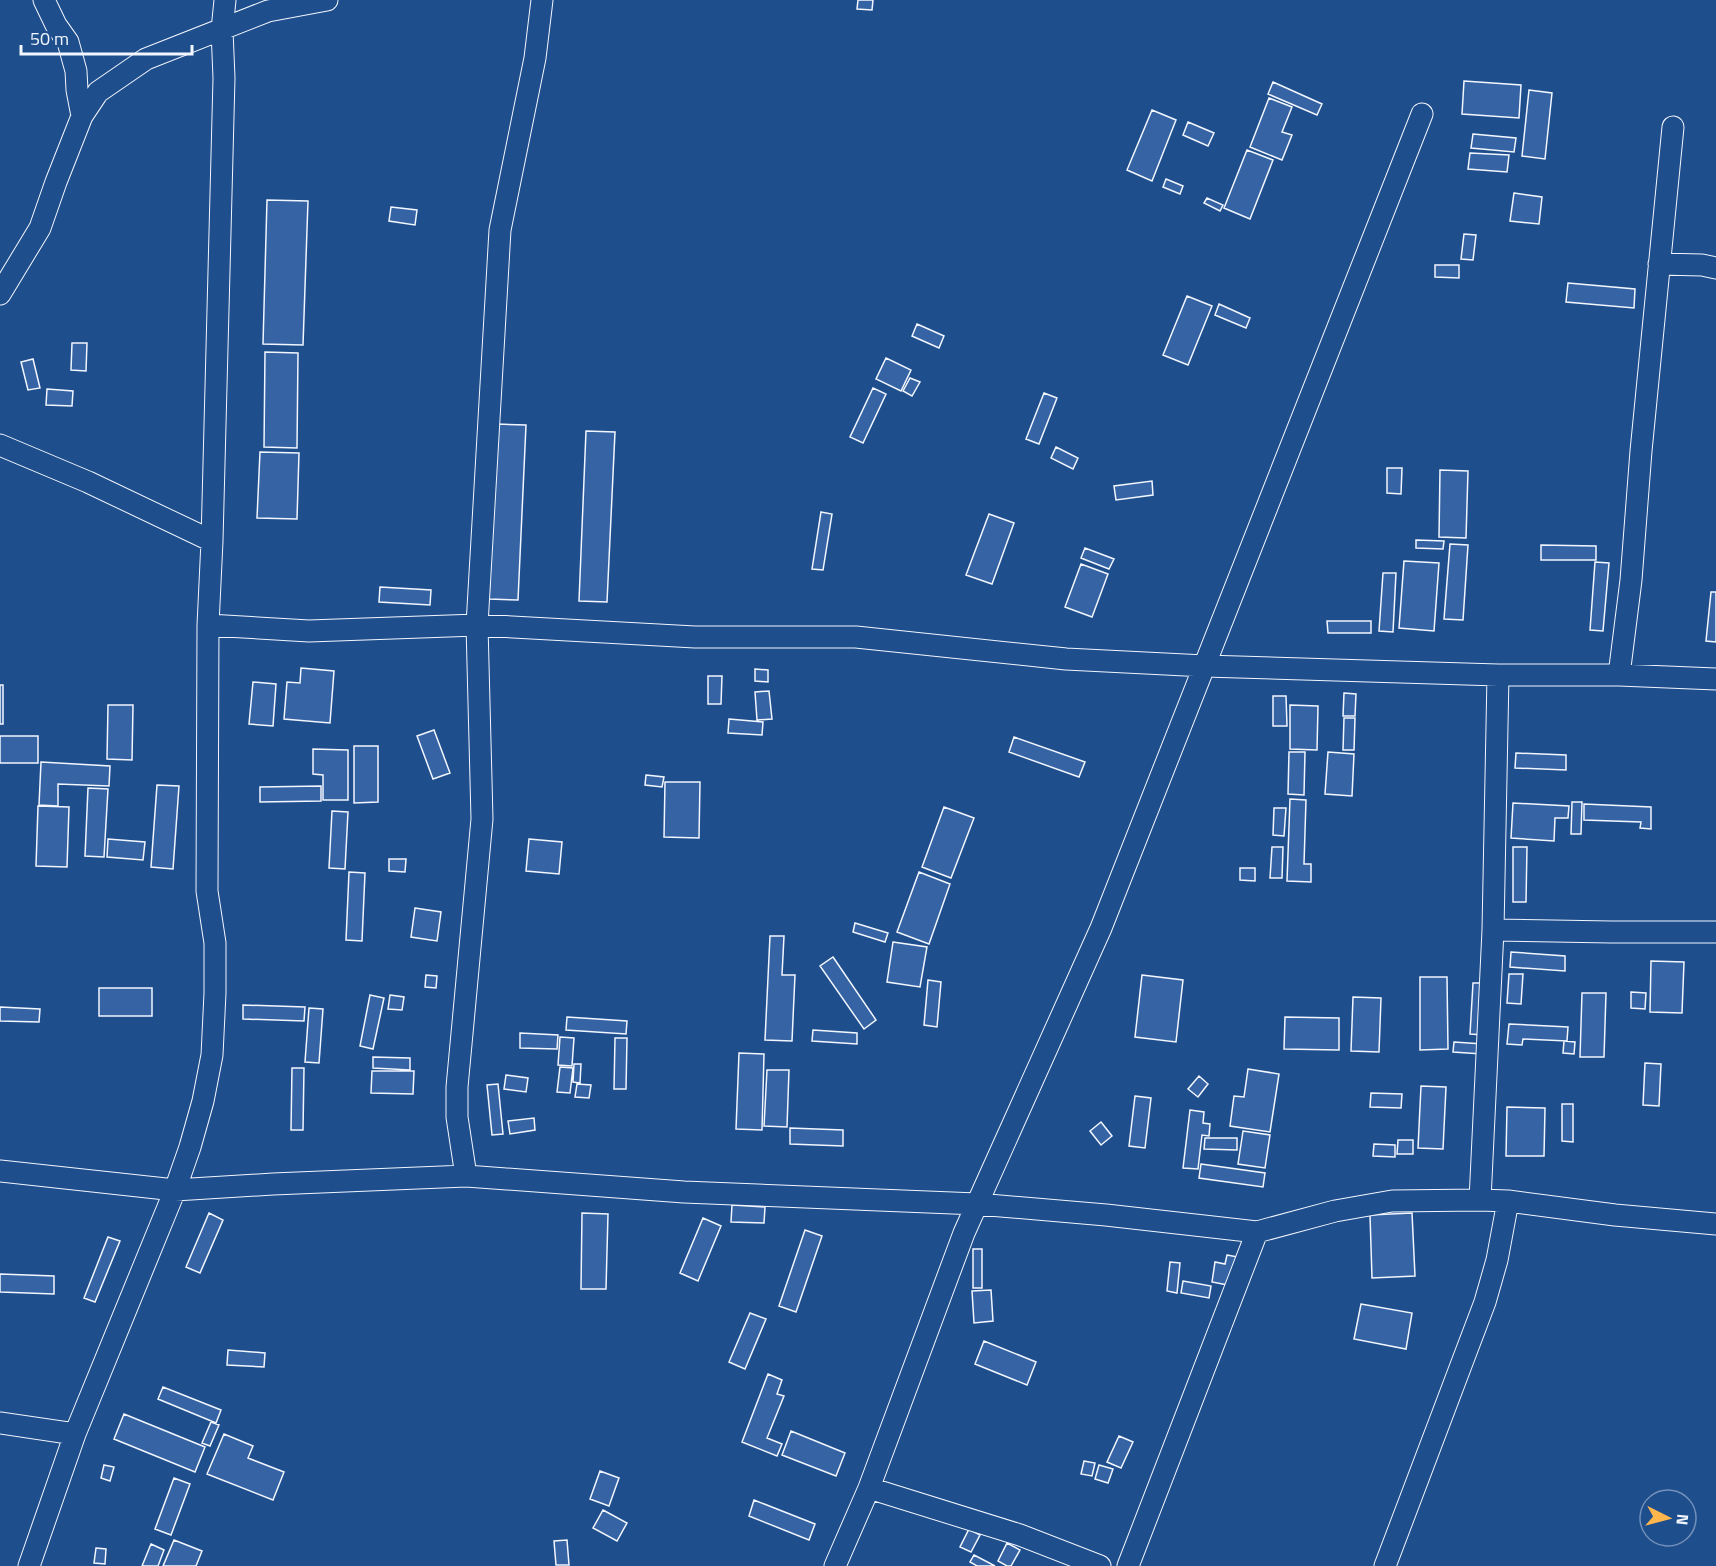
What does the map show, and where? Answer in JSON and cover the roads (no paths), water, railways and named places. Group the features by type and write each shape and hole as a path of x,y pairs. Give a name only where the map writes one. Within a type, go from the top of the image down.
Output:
{"street":[{"path":"44,0 56,26 68,42 76,71 82,116"},
{"path":"0,294 40,228 82,116 98,92 146,59 268,11 327,0"},
{"path":"466,1176 457,1117 457,1087 482,819 477,626 500,230 535,58 542,0"},
{"path":"29,1566 75,1434 175,1190 197,1124 212,1055 215,943 207,891 208,625 224,78 222,30 224,1"},
{"path":"835,1566 869,1488 964,1233 1101,928 1422,114"},
{"path":"1619,675 1631,580 1673,127"},
{"path":"1659,264 1716,268"},
{"path":"0,445 88,482 212,541"},
{"path":"208,625 309,631 477,626 695,637 856,637 1066,659 1204,666 1716,679"},
{"path":"1480,1200 1493,930 1498,675"},
{"path":"1493,930 1716,932"},
{"path":"0,1170 175,1190 466,1176 684,1192 977,1204 1106,1215 1257,1232 1335,1211 1392,1201 1508,1201 1615,1215 1716,1224"},
{"path":"1385,1566 1485,1302 1497,1260 1508,1201"},
{"path":"1128,1566 1257,1232"},
{"path":"0,1423 75,1434"},
{"path":"869,1488 1020,1535 1100,1566"}]}
